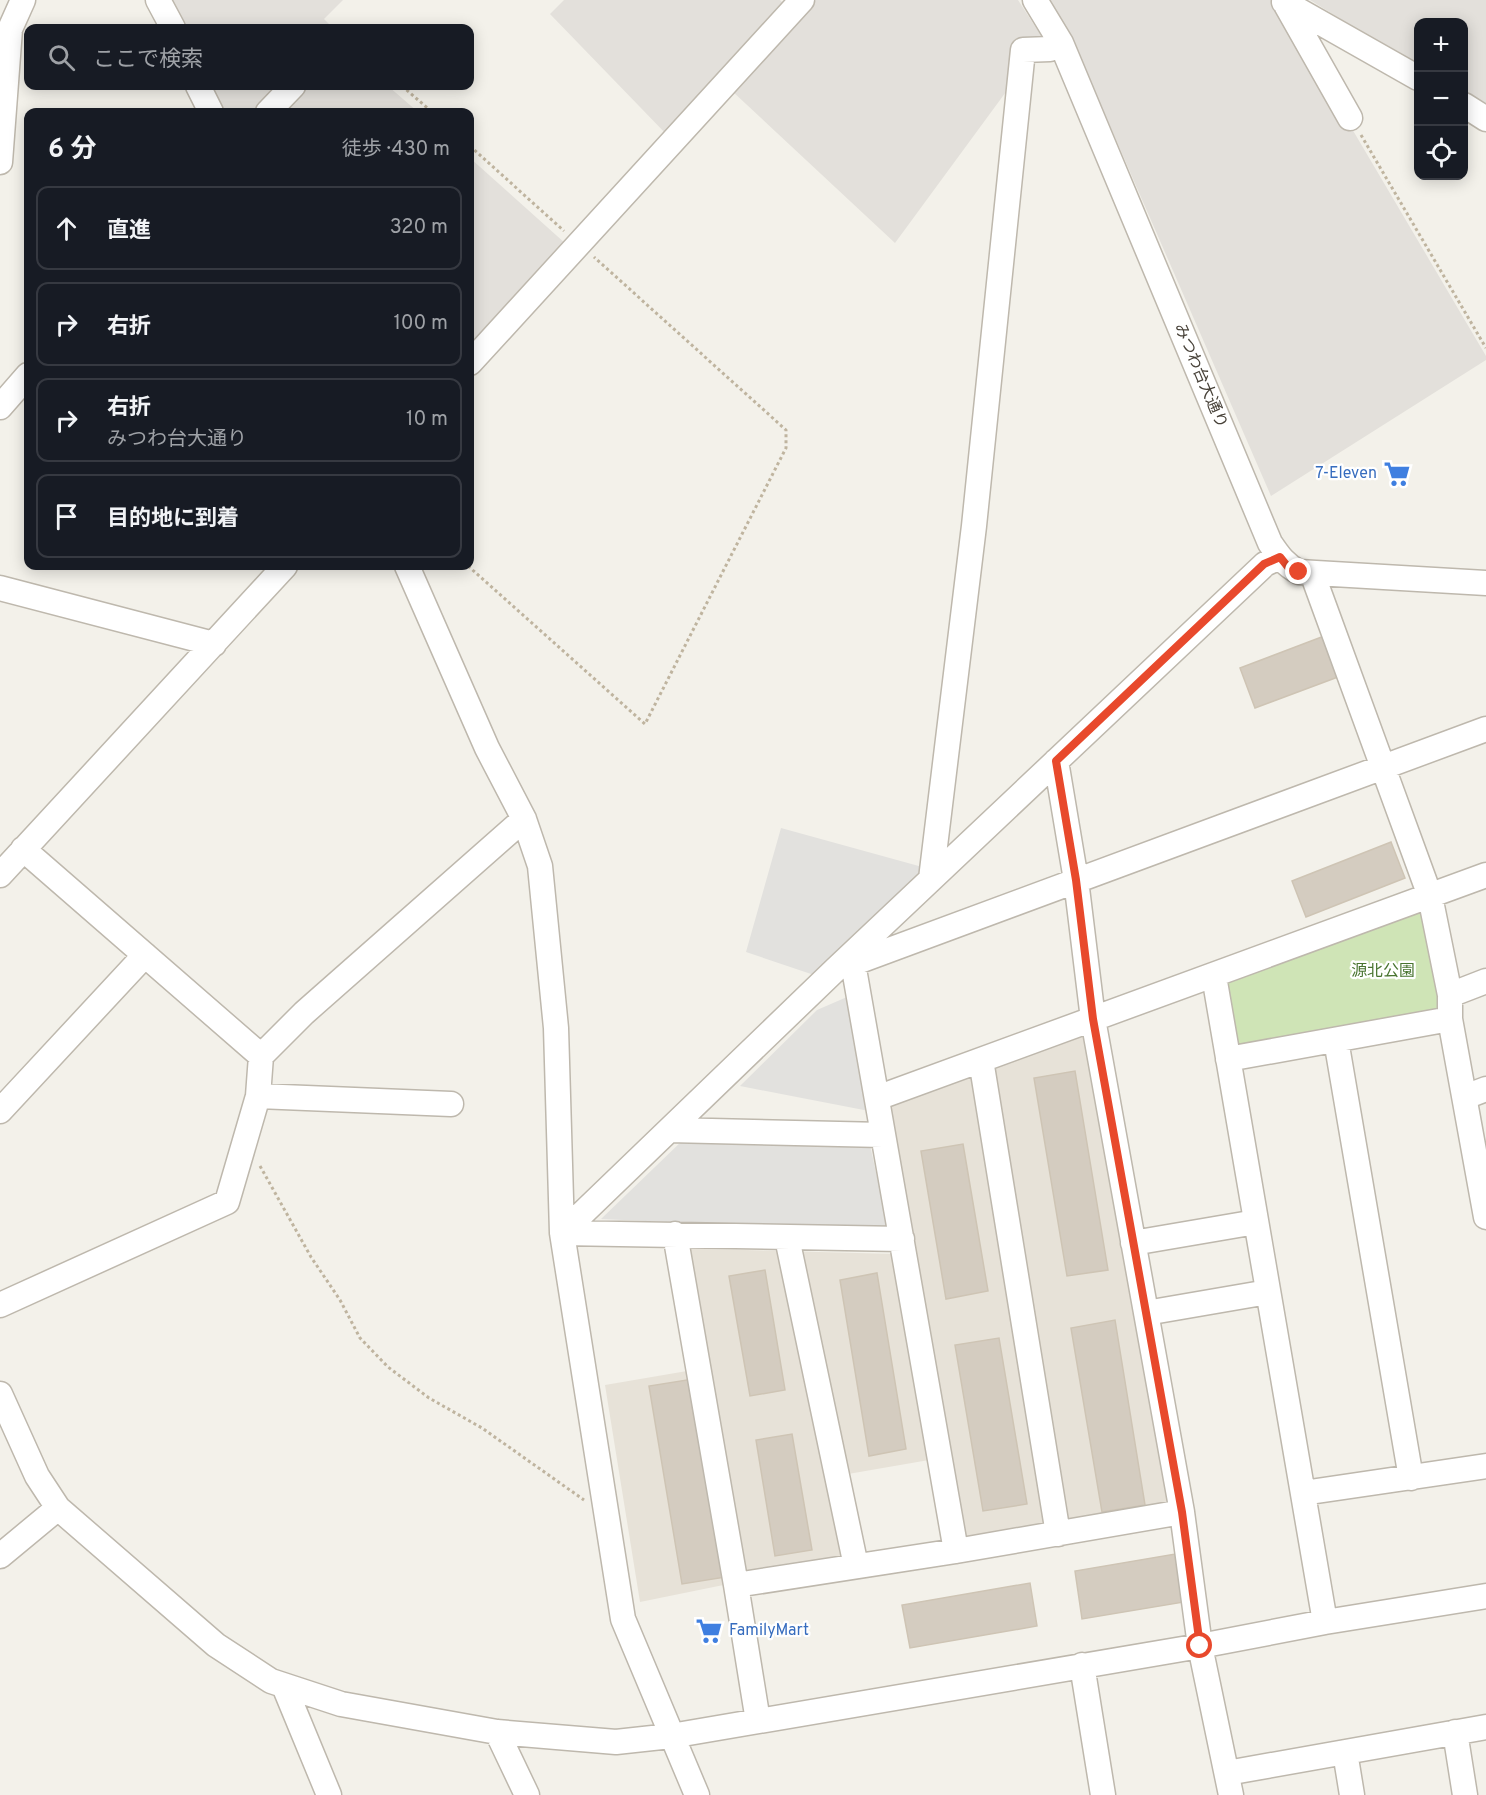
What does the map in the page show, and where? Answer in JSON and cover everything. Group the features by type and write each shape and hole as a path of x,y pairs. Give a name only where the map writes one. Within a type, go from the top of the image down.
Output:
{"street":[{"path":"0,162 10,30 23,0"},
{"path":"158,0 170,24"},
{"name":"みつわ台大通り","path":"1035,0 1060,43 1270,543 1280,557 1288,567 1299,572 1486,583"},
{"path":"1284,1 1414,75"},
{"path":"1284,1 1350,118"},
{"path":"474,359 795,3"},
{"path":"931,879 974,526 1023,50 1050,49 1060,43"},
{"path":"200,90 209,108"},
{"path":"272,108 289,90"},
{"path":"1468,107 1486,118"},
{"path":"0,407 24,380"},
{"path":"562,1233 1264,564 1280,557"},
{"path":"0,875 281,570"},
{"path":"409,570 487,748 524,819 540,866 556,1028 562,1233 623,1619 697,1795"},
{"path":"1312,573 1430,896 1450,995 1450,1019 1475,1093 1486,1217"},
{"path":"0,588 214,644"},
{"path":"844,966 1486,729"},
{"path":"1056,761 1076,880 1093,1019 1182,1512 1200,1646 1229,1784 1345,1752 1486,1727"},
{"path":"0,1305 227,1202 258,1096 261,1056 304,1013 524,819"},
{"path":"23,849 261,1056"},
{"path":"877,1098 1486,875"},
{"path":"0,1111 144,955"},
{"path":"844,966 877,1098 956,1551"},
{"path":"1214,976 1325,1622"},
{"path":"1450,995 1486,981"},
{"path":"1228,1059 1450,1019"},
{"path":"1336,1040 1411,1478"},
{"path":"981,1060 1058,1534"},
{"path":"258,1096 451,1104"},
{"path":"669,1130 883,1135"},
{"path":"1133,1243 1256,1222"},
{"path":"562,1233 902,1239"},
{"path":"675,1234 758,1721"},
{"path":"787,1238 856,1566"},
{"path":"1146,1313 1268,1292"},
{"path":"0,1394 37,1476 58,1508 216,1645 239,1662 271,1681 341,1704 497,1732 616,1742 671,1736 1486,1596"},
{"path":"1303,1493 1486,1466"},
{"path":"0,1556 58,1508"},
{"path":"736,1585 956,1551 1182,1512"},
{"path":"1082,1665 1099,1794"},
{"path":"284,1686 329,1795"},
{"path":"497,1732 527,1795"},
{"path":"1455,1732 1465,1795"},
{"path":"1345,1752 1352,1795"}],"path":[{"path":"407,90 427,108"},
{"path":"1350,118 1486,348"},
{"path":"472,570 645,724 786,448 786,430 474,150"},
{"path":"245,1143 311,1257 340,1300 360,1338 388,1367 429,1398 482,1428 607,1516"}],"shaded area":[{"path":"172,0 343,0 324,19 329,24 182,24"},
{"path":"564,0 780,0 788,8 669,137 550,14"},
{"path":"816,0 1018,0 1044,40 895,243 732,91"},
{"path":"1046,0 1276,0 1486,356 1486,360 1271,496 1070,34"},
{"path":"1310,0 1486,0 1486,109 1468,98 1468,18 1414,18 1414,65"},
{"path":"210,90 283,90 266,108 217,108"},
{"path":"299,90 393,90 413,108 283,108"},
{"path":"474,162 566,244 474,346"},
{"path":"781,828 926,868 817,976 746,952"},
{"path":"847,997 869,1111 740,1086 817,1010"},
{"path":"1087,1035 1174,1508 945,1548 929,1460 825,1478 846,1560 640,1602 605,1385 687,1371 666,1248 895,1254 872,1109"},
{"path":"683,1140 870,1145 889,1232 601,1219"}],"green space":[{"name":"源北公園","path":"1413,908 1426,913 1442,1012 1233,1051 1223,981"}],"building":[{"path":"1332,633 1346,674 1255,708 1240,668"},
{"path":"1391,842 1405,878 1306,917 1292,881"},
{"path":"1075,1071 1108,1270 1067,1276 1034,1078"},
{"path":"963,1144 988,1291 946,1299 921,1151"},
{"path":"765,1270 785,1390 750,1396 729,1276"},
{"path":"877,1273 906,1449 869,1456 840,1280"},
{"path":"1115,1320 1145,1505 1102,1512 1071,1328"},
{"path":"999,1338 1027,1504 983,1511 955,1345"},
{"path":"693,1379 726,1577 682,1584 649,1386"},
{"path":"792,1434 812,1550 775,1556 756,1440"},
{"path":"1181,1553 1190,1601 1082,1619 1075,1571"},
{"path":"1030,1583 1037,1626 910,1648 902,1605"}],"place":[{"name":"7-Eleven","path":"1397,474"},
{"name":"FamilyMart","path":"709,1631"}],"route":[{"path":"1200,1646 1182,1512 1093,1019 1076,880 1056,761 1264,564 1280,557 1288,567 1299,572"}]}
